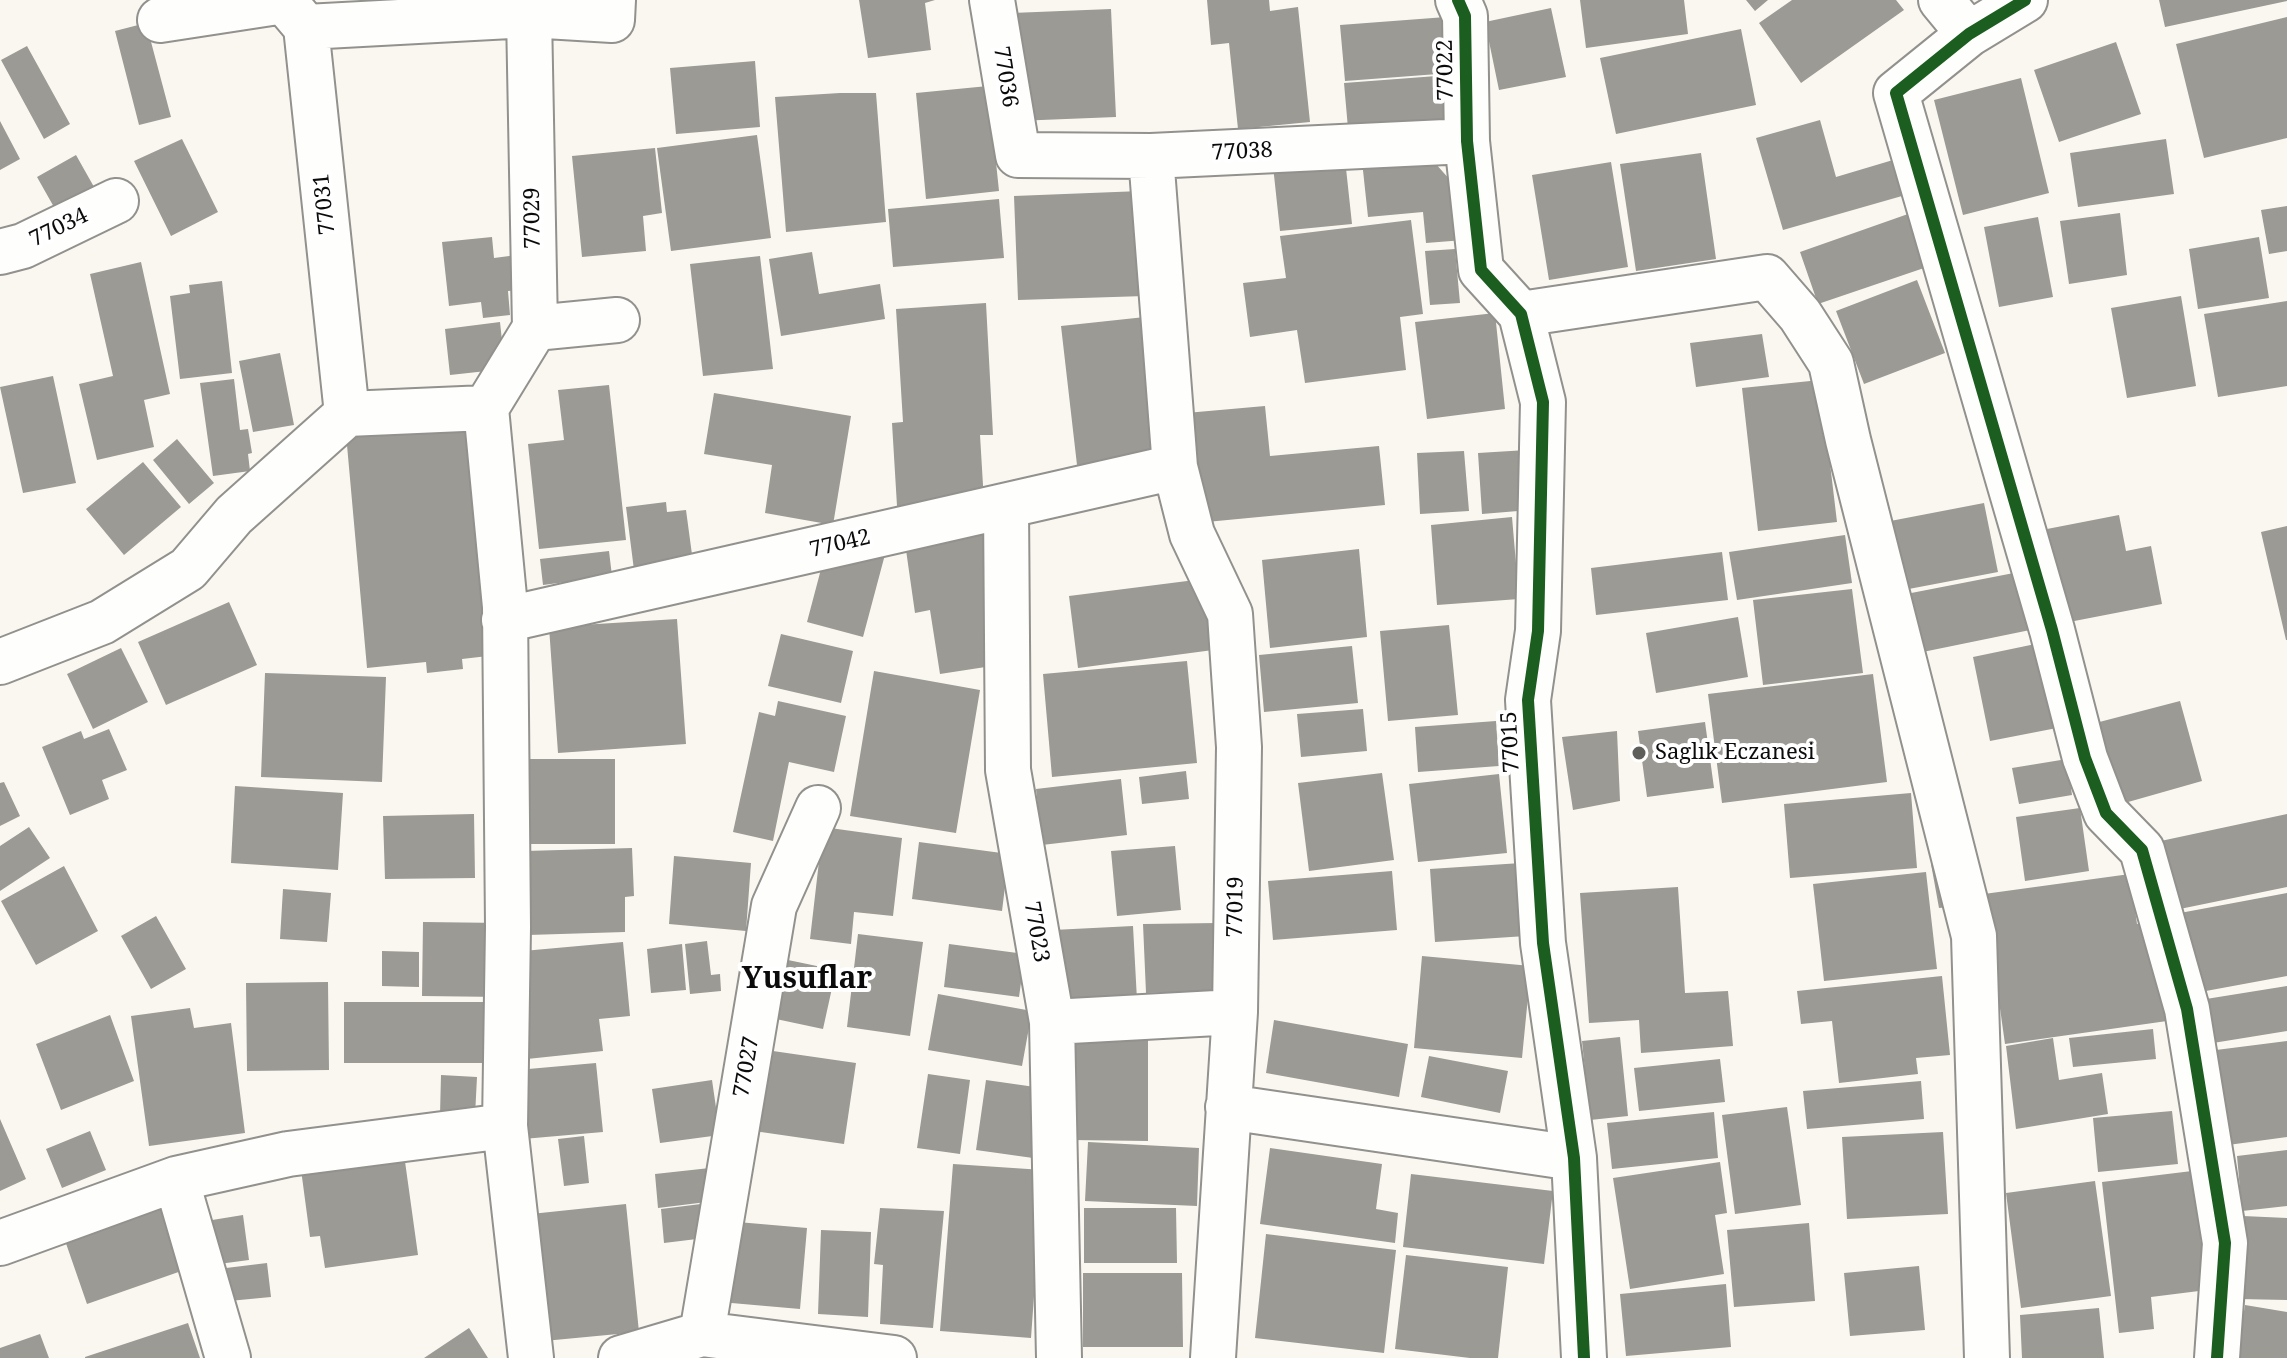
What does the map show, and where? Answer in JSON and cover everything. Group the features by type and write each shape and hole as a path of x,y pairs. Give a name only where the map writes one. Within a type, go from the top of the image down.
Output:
{"street":[{"path":"160,20 295,14 529,15 612,20 613,0"},
{"name":"77036","path":"992,0 1018,155"},
{"name":"77022","path":"1458,0 1465,16 1467,141"},
{"path":"1941,0 1969,34"},
{"path":"2025,0 1969,34 1896,93 2052,630 2085,758 2106,813 2142,850 2187,1009 2225,1243 2217,1358"},
{"name":"77031","path":"295,14 347,414"},
{"name":"77029","path":"529,15 535,328"},
{"name":"77038","path":"1018,155 1151,156 1467,141"},
{"name":"77015","path":"1467,141 1481,270 1521,314 1543,402 1538,631 1528,700 1543,943 1574,1158 1584,1358"},
{"name":"77019","path":"1151,156 1175,467 1192,534 1230,614 1239,747 1235,1012 1213,1358"},
{"name":"77034","path":"0,252 23,246 116,201"},
{"path":"1521,314 1767,277 1800,315 1831,363 1974,936 1987,1358"},
{"path":"531,1358 505,1126 508,927 504,620 486,408 535,328 617,320"},
{"path":"0,662 102,622 188,569 234,515 347,414 486,408"},
{"name":"77042","path":"504,620 1175,467"},
{"name":"77023","path":"1006,506 1008,770 1052,1022 1059,1358"},
{"name":"77027","path":"702,1334 774,906 818,808"},
{"path":"1052,1022 1235,1012"},
{"path":"1228,1107 1574,1158"},
{"path":"0,1243 176,1179 288,1154 505,1126"},
{"path":"176,1179 228,1358"},
{"path":"621,1358 702,1334 769,1351 894,1358"}],"building":[{"path":"859,0 935,0 925,3 931,50 868,58"},
{"path":"1207,0 1269,0 1270,11 1298,7 1310,122 1238,129 1229,43 1211,45"},
{"path":"1580,0 1684,0 1688,34 1586,48"},
{"path":"1746,0 1768,0 1755,11"},
{"path":"1792,0 1896,0 1904,10 1801,83 1759,23"},
{"path":"2159,0 2287,0 2287,1 2165,27"},
{"path":"1551,8 1566,77 1499,90 1485,22"},
{"path":"1111,9 1116,117 1016,121 1012,13"},
{"path":"1446,17 1451,73 1345,81 1340,25"},
{"path":"2287,17 2287,138 2204,158 2176,44"},
{"path":"146,23 171,117 139,125 115,31"},
{"path":"1741,29 1756,105 1616,134 1600,58"},
{"path":"2116,42 2141,114 2059,142 2034,70"},
{"path":"27,46 70,124 44,139 1,60"},
{"path":"755,61 760,127 676,134 670,68"},
{"path":"1450,75 1455,132 1349,140 1344,83"},
{"path":"2021,78 2049,193 1963,215 1934,100"},
{"path":"988,86 999,191 926,199 916,93"},
{"path":"876,93 886,222 786,232 775,97"},
{"path":"1820,120 1836,177 1893,160 1902,196 1783,230 1756,138"},
{"path":"0,121 20,159 0,170"},
{"path":"757,135 771,238 671,251 657,148"},
{"path":"182,139 218,212 171,236 134,161"},
{"path":"2166,139 2174,194 2078,207 2070,153"},
{"path":"655,148 662,213 643,216 646,251 582,257 572,156"},
{"path":"1701,153 1716,259 1636,271 1620,164"},
{"path":"1427,154 1459,190 1464,240 1426,243 1423,212 1368,217 1362,161"},
{"path":"76,155 98,194 59,216 37,177"},
{"path":"1345,159 1352,224 1280,231 1273,166"},
{"path":"1611,162 1628,267 1549,280 1532,175"},
{"path":"1141,191 1145,296 1018,300 1014,196"},
{"path":"999,199 1004,258 893,267 888,209"},
{"path":"2287,206 2287,251 2269,254 2261,210"},
{"path":"2120,213 2127,275 2069,284 2060,221"},
{"path":"1908,214 1927,267 1818,304 1800,252"},
{"path":"2038,217 2053,297 1999,307 1984,227"},
{"path":"1411,220 1423,314 1400,317 1406,370 1305,383 1297,330 1250,337 1243,283 1286,278 1280,236"},
{"path":"492,237 494,258 517,255 520,290 508,291 510,315 483,318 481,302 449,306 442,242"},
{"path":"2259,237 2269,298 2198,309 2189,249"},
{"path":"1455,249 1460,303 1430,305 1425,251"},
{"path":"812,252 819,294 880,284 885,319 781,336 769,259"},
{"path":"760,256 773,369 703,376 690,264"},
{"path":"141,262 170,394 144,400 154,447 97,460 79,384 113,376 90,274"},
{"path":"1917,280 1945,353 1864,384 1836,311"},
{"path":"222,281 232,373 180,379 170,296 190,293 189,285"},
{"path":"2181,296 2196,386 2127,398 2111,308"},
{"path":"2287,301 2287,386 2218,397 2204,314"},
{"path":"986,303 993,435 980,435 984,502 897,506 892,423 903,422 896,309"},
{"path":"1495,313 1505,409 1427,419 1415,322"},
{"path":"1145,317 1160,456 1077,465 1061,326"},
{"path":"500,322 505,369 450,375 445,329"},
{"path":"1762,334 1769,377 1696,387 1690,343"},
{"path":"280,353 294,425 253,432 239,361"},
{"path":"53,376 76,483 23,493 0,387"},
{"path":"234,379 240,430 248,429 252,453 248,454 250,471 213,476 200,383"},
{"path":"1820,380 1837,522 1758,531 1742,388"},
{"path":"609,385 626,540 539,549 528,444 564,440 558,390"},
{"path":"714,393 851,416 833,525 765,513 772,465 704,454"},
{"path":"1265,406 1270,456 1379,446 1385,505 1196,523 1186,413"},
{"path":"465,423 488,656 462,659 463,669 427,673 426,662 367,668 346,434"},
{"path":"177,439 214,483 189,504 153,460"},
{"path":"1527,450 1530,510 1482,514 1478,453"},
{"path":"1464,451 1469,511 1420,514 1417,453"},
{"path":"143,462 181,507 124,555 86,509"},
{"path":"666,502 667,512 686,510 693,562 634,570 626,507"},
{"path":"1984,503 1998,572 1893,592 1880,523"},
{"path":"2119,515 2126,551 2151,546 2162,604 2064,623 2047,529"},
{"path":"1512,517 1519,599 1437,605 1431,525"},
{"path":"2287,526 2287,640 2286,640 2261,532"},
{"path":"984,531 1005,664 940,674 930,610 915,613 905,543"},
{"path":"1845,535 1852,583 1737,600 1729,552"},
{"path":"887,547 863,637 807,622 825,554"},
{"path":"1359,549 1367,637 1270,648 1262,560"},
{"path":"609,551 612,576 543,585 540,559"},
{"path":"1722,552 1728,600 1596,615 1591,568"},
{"path":"2024,571 2035,629 1913,654 1901,595"},
{"path":"1203,579 1213,650 1078,668 1069,596"},
{"path":"1852,589 1863,673 1763,685 1753,600"},
{"path":"229,602 257,665 166,705 138,642"},
{"path":"1738,617 1748,677 1656,693 1646,633"},
{"path":"677,619 686,744 558,753 549,627"},
{"path":"1449,625 1458,715 1388,721 1380,631"},
{"path":"781,634 853,651 841,703 768,686"},
{"path":"2045,642 2062,727 1990,741 1973,657"},
{"path":"1352,646 1358,703 1264,712 1259,655"},
{"path":"121,648 148,702 93,729 67,674"},
{"path":"1187,661 1197,763 1052,777 1043,674"},
{"path":"874,671 980,690 956,833 850,816"},
{"path":"265,673 386,677 382,782 261,777"},
{"path":"1873,674 1887,782 1722,803 1708,694"},
{"path":"778,701 846,716 834,772 789,762 773,841 733,832 759,712 775,716"},
{"path":"2180,701 2202,781 2107,808 2084,726"},
{"path":"1363,709 1367,751 1301,757 1297,714"},
{"path":"1496,721 1499,766 1418,772 1415,727"},
{"path":"1705,722 1714,788 1647,797 1638,731"},
{"path":"109,729 127,770 102,780 109,799 70,815 42,747 81,731 84,739"},
{"path":"1617,731 1620,801 1573,810 1562,737"},
{"path":"527,759 615,759 615,844 529,844"},
{"path":"2067,759 2072,795 2019,804 2012,768"},
{"path":"1186,771 1189,799 1142,804 1139,777"},
{"path":"1382,773 1394,860 1309,871 1298,783"},
{"path":"1499,774 1507,853 1418,862 1409,784"},
{"path":"1121,779 1127,835 1042,845 1036,789"},
{"path":"4,782 20,816 0,826 0,783"},
{"path":"235,786 343,793 338,870 231,863"},
{"path":"1911,793 1917,868 1790,878 1784,804"},
{"path":"2080,808 2089,871 2025,881 2016,817"},
{"path":"474,814 475,878 385,879 383,816"},
{"path":"2287,814 2287,887 2170,911 2156,842"},
{"path":"29,827 50,858 0,891 0,846"},
{"path":"823,827 902,838 893,916 854,912 851,944 810,939"},
{"path":"919,842 1009,854 1002,911 912,899"},
{"path":"1175,846 1181,910 1117,916 1111,851"},
{"path":"632,848 634,896 625,897 625,932 528,935 525,851"},
{"path":"674,856 751,863 746,931 669,924"},
{"path":"1952,861 1958,906 1939,908 1931,864"},
{"path":"1521,863 1526,936 1435,942 1430,869"},
{"path":"64,866 98,931 36,965 1,901"},
{"path":"1392,871 1397,930 1273,940 1268,881"},
{"path":"1926,872 1937,969 1824,981 1813,884"},
{"path":"2130,874 2137,924 2152,921 2167,1021 2005,1044 1984,894"},
{"path":"1678,887 1685,993 1728,991 1733,1046 1641,1053 1639,1020 1589,1023 1580,893"},
{"path":"283,889 331,893 327,942 280,939"},
{"path":"2287,893 2287,976 2195,993 2180,913"},
{"path":"156,916 186,969 151,989 121,936"},
{"path":"423,922 503,923 501,997 422,996"},
{"path":"1218,923 1220,991 1146,993 1143,924"},
{"path":"1133,926 1137,1000 1057,1003 1053,930"},
{"path":"858,934 923,942 910,1036 847,1027"},
{"path":"707,941 711,975 720,974 721,991 690,994 685,944"},
{"path":"623,942 630,1016 599,1019 603,1051 527,1059 523,951"},
{"path":"682,944 686,990 651,993 647,949"},
{"path":"949,944 1025,954 1019,997 944,987"},
{"path":"382,951 419,952 419,987 382,986"},
{"path":"1422,956 1531,966 1522,1058 1414,1048"},
{"path":"788,960 836,970 823,1029 776,1019"},
{"path":"1942,976 1950,1055 1916,1058 1918,1074 1839,1083 1832,1021 1801,1024 1797,991"},
{"path":"328,982 329,1070 247,1071 246,983"},
{"path":"2287,986 2287,1031 2213,1043 2206,999"},
{"path":"938,994 1032,1011 1022,1066 928,1050"},
{"path":"344,1002 486,1002 485,1063 344,1063"},
{"path":"190,1008 194,1028 231,1023 245,1133 149,1146 131,1016"},
{"path":"110,1015 134,1081 61,1110 36,1044"},
{"path":"1274,1020 1408,1044 1399,1097 1266,1073"},
{"path":"2153,1029 2156,1059 2073,1067 2069,1038"},
{"path":"1620,1037 1628,1116 1590,1120 1582,1041"},
{"path":"2053,1038 2059,1080 2102,1073 2108,1114 2016,1129 2006,1046"},
{"path":"1071,1039 1148,1040 1148,1141 1071,1140"},
{"path":"2287,1041 2287,1137 2228,1145 2216,1050"},
{"path":"766,1050 856,1063 844,1144 754,1131"},
{"path":"1429,1056 1508,1071 1500,1113 1421,1097"},
{"path":"1720,1059 1725,1102 1639,1111 1634,1068"},
{"path":"596,1063 603,1132 523,1139 517,1070"},
{"path":"928,1074 970,1080 960,1154 917,1148"},
{"path":"441,1075 477,1077 475,1116 440,1115"},
{"path":"712,1080 720,1135 660,1143 652,1089"},
{"path":"986,1080 1042,1088 1033,1158 976,1150"},
{"path":"1921,1081 1924,1119 1807,1129 1803,1091"},
{"path":"1787,1107 1801,1205 1735,1214 1722,1115"},
{"path":"2172,1111 2178,1164 2098,1172 2093,1118"},
{"path":"1714,1112 1718,1158 1612,1169 1607,1123"},
{"path":"0,1119 26,1179 0,1191"},
{"path":"90,1131 106,1170 62,1188 46,1149"},
{"path":"1943,1132 1948,1214 1847,1219 1842,1137"},
{"path":"584,1136 589,1183 564,1186 558,1139"},
{"path":"1088,1142 1199,1148 1197,1206 1085,1201"},
{"path":"403,1147 418,1255 325,1268 320,1236 310,1237 300,1162"},
{"path":"1270,1148 1382,1164 1376,1209 1398,1213 1395,1243 1260,1224"},
{"path":"2287,1150 2287,1206 2242,1211 2237,1156"},
{"path":"1720,1162 1727,1213 1715,1215 1724,1274 1630,1289 1613,1178"},
{"path":"953,1164 1043,1170 1031,1338 940,1331"},
{"path":"719,1167 723,1200 658,1208 655,1174"},
{"path":"2192,1171 2207,1290 2151,1297 2154,1329 2119,1333 2102,1182"},
{"path":"1411,1174 1553,1191 1544,1264 1403,1247"},
{"path":"2095,1181 2111,1296 2021,1308 2006,1193"},
{"path":"165,1192 190,1268 87,1304 61,1229"},
{"path":"626,1204 639,1332 544,1341 531,1214"},
{"path":"701,1204 705,1238 664,1243 661,1209"},
{"path":"880,1208 944,1211 933,1328 880,1324 883,1265 874,1264"},
{"path":"1084,1208 1176,1208 1177,1263 1084,1263"},
{"path":"243,1215 249,1260 211,1265 206,1221"},
{"path":"2243,1216 2287,1218 2287,1300 2239,1299"},
{"path":"726,1221 807,1228 800,1309 720,1302"},
{"path":"1809,1223 1815,1301 1734,1307 1727,1230"},
{"path":"821,1230 871,1232 868,1317 818,1314"},
{"path":"1266,1234 1396,1250 1384,1353 1255,1338"},
{"path":"1406,1255 1508,1267 1498,1358 1470,1358 1395,1349"},
{"path":"267,1263 271,1297 229,1301 226,1268"},
{"path":"1919,1266 1925,1330 1850,1336 1844,1273"},
{"path":"1083,1273 1182,1273 1183,1347 1083,1347"},
{"path":"1726,1284 1731,1347 1626,1356 1620,1294"},
{"path":"2245,1305 2287,1312 2287,1358 2237,1358"},
{"path":"2099,1308 2104,1358 2022,1358 2020,1315"},
{"path":"188,1323 200,1358 85,1358 85,1357"},
{"path":"469,1328 488,1358 424,1358"},
{"path":"40,1334 49,1358 0,1358 0,1348"}],"cycle path":[{"path":"1458,0 1465,16 1467,141 1481,270 1521,314 1543,402 1538,631 1528,700 1543,943 1574,1158 1584,1358"},
{"path":"2025,0 1969,34 1896,93 2052,630 2085,758 2106,813 2142,850 2187,1009 2225,1243 2217,1358"}],"place":[{"name":"Saglık Eczanesi","path":"1639,753"}],"district":[{"name":"Yusuflar","path":"807,979"}]}
